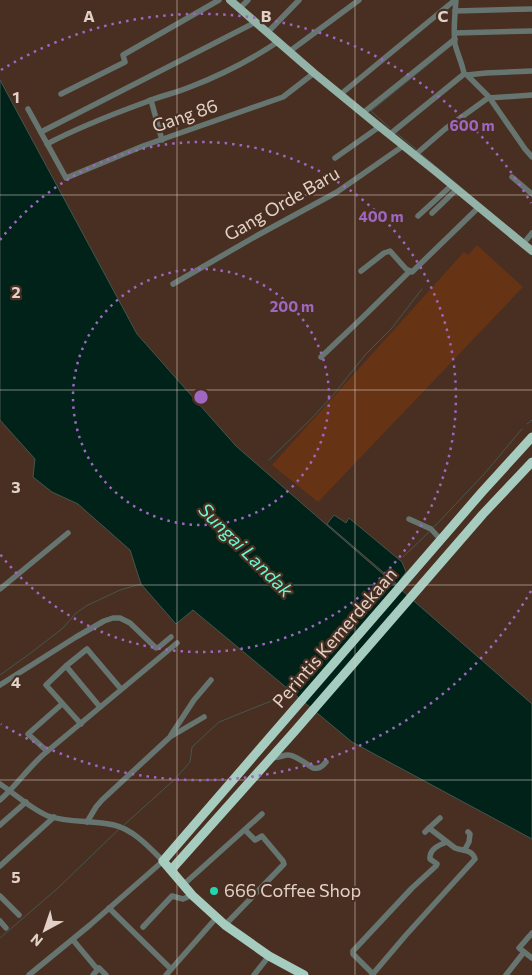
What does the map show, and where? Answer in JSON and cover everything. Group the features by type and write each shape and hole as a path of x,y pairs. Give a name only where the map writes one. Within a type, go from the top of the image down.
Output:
{"highway":[{"name":"Perintis Kemerdekaan","path":"163,861 482,492 532,438"},
{"path":"171,870 495,501 532,462"},
{"path":"246,765 260,770"},
{"path":"163,861 192,895 224,925 269,956 304,975"}],"main road":[{"path":"230,0 290,51 312,74 341,94 532,251"}],"street":[{"path":"62,94 125,62 123,55 219,0"},
{"path":"240,8 248,0"},
{"path":"268,32 299,0"},
{"path":"290,51 359,0"},
{"path":"456,0 455,36 459,57 464,70 489,97 532,157"},
{"path":"341,94 456,0"},
{"path":"455,11 532,9"},
{"path":"41,132 256,22"},
{"path":"363,113 455,36 532,31"},
{"path":"28,109 47,144 94,122 221,74 264,52 278,42"},
{"path":"389,135 466,74 532,71"},
{"name":"Gang 86","path":"47,144 66,178 143,146 283,97 312,74"},
{"path":"415,155 484,99 489,97 532,95"},
{"path":"151,100 162,140"},
{"path":"335,158 379,127"},
{"name":"Gang Orde Baru","path":"173,284 337,192 403,146"},
{"path":"512,177 532,194"},
{"path":"432,213 454,187"},
{"path":"418,216 454,187"},
{"path":"321,357 480,207"},
{"path":"523,244 532,233"},
{"path":"361,270 384,253 390,251 410,271"},
{"path":"409,519 431,528 439,543"},
{"path":"0,590 68,533"},
{"path":"0,685 82,633 113,618 120,618 130,622 156,648 172,637"},
{"path":"0,800 29,768 48,751 177,642"},
{"path":"81,724 46,685 66,666 87,649 121,689"},
{"path":"66,666 100,706"},
{"path":"170,737 211,680"},
{"path":"48,751 28,734 62,704"},
{"path":"87,822 102,800 170,737 204,717"},
{"path":"272,757 277,758 290,755 313,768 322,767 326,762"},
{"path":"0,784 40,812 54,817 112,824 124,828 144,842 163,861 73,940 29,975"},
{"path":"0,825 26,802"},
{"path":"183,885 262,814"},
{"path":"0,866 54,817"},
{"path":"440,818 427,830 447,842 458,850 465,849 475,859 373,974 353,954 353,951 421,879 437,865 429,858 432,851 437,846 447,842"},
{"path":"224,925 284,864 262,836 255,840 245,830"},
{"path":"465,849 470,838 468,832"},
{"path":"143,927 172,896 183,899 192,895"},
{"path":"0,896 20,915"},
{"path":"109,908 172,969"},
{"path":"166,975 217,918"},
{"path":"0,921 6,928"},
{"path":"506,975 532,933"},
{"path":"73,940 89,958 95,973 99,968 106,975"},
{"path":"520,950 532,958"},
{"path":"254,975 269,956"}],"shaded area":[{"path":"477,245 523,287 318,502 272,465 464,252 468,255"}],"water":[{"name":"Sungai Landak","path":"0,80 137,334 236,446 532,704 532,839 352,742 193,610 176,624 141,584 130,550 78,504 52,492 33,477 35,459 0,420"},
{"path":"334,515 346,523 349,518 402,562 406,572 397,584 327,524"}],"waterway":[{"path":"390,128 371,111 452,45"},
{"path":"395,132 416,149"},
{"path":"421,154 517,234"},
{"path":"269,460 334,394 365,355 391,329 422,289"},
{"path":"527,424 532,420"},
{"path":"434,527 485,473 522,429"},
{"path":"403,557 429,532"},
{"path":"0,675 63,628 75,614 86,606 120,590 141,584"},
{"path":"124,825 175,779 190,762 192,747 219,722 291,693"},
{"path":"0,938 58,888 119,829"}],"place":[{"name":"666 Coffee Shop","path":"214,891"}]}
